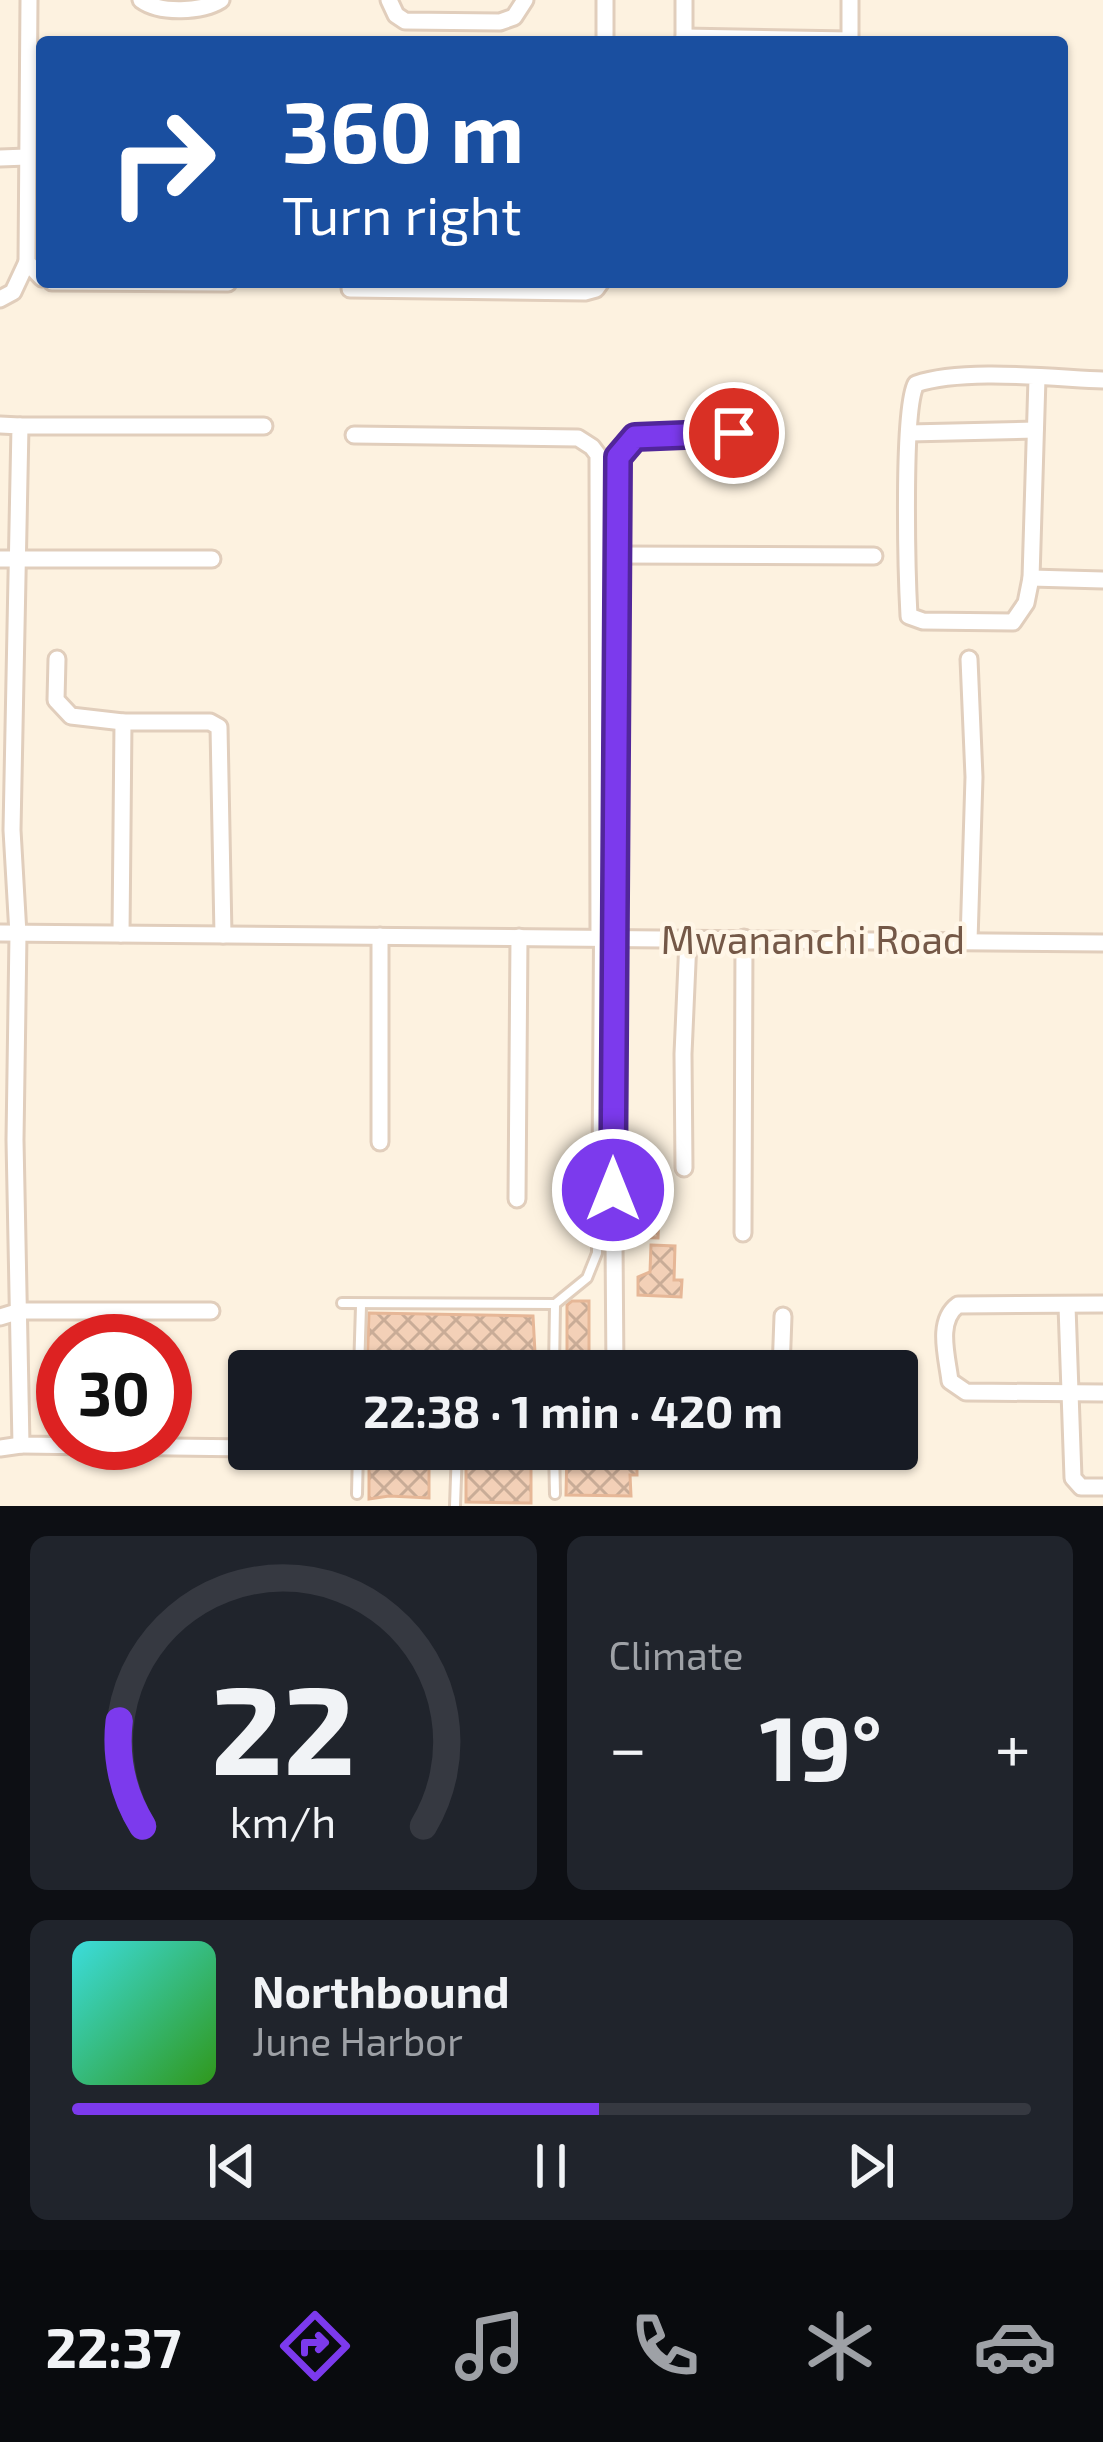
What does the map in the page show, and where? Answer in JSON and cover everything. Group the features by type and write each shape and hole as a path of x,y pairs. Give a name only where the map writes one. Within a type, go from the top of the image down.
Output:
{"street":[{"path":"0,299 13,292 26,262 32,152 29,0"},
{"path":"141,0 150,7 179,9 215,5 221,0"},
{"path":"389,0 405,21 500,22 514,17 525,0"},
{"path":"605,0 605,36"},
{"path":"684,0 684,36"},
{"path":"850,0 850,36"},
{"path":"0,158 32,152"},
{"path":"26,262 36,272"},
{"path":"350,289 585,292 597,288"},
{"path":"1037,378 1031,578 1026,603 1013,622 923,621 909,616 909,433 911,392 916,384 940,378 1037,378 1103,380"},
{"path":"0,425 264,426"},
{"path":"20,426 8,559 9,934 21,1445"},
{"path":"607,938 618,457 635,437 772,430"},
{"path":"909,433 1035,430"},
{"path":"354,434 578,438 598,455 615,1350"},
{"path":"617,555 874,556"},
{"path":"8,559 212,560"},
{"path":"1031,578 1103,580"},
{"path":"57,658 56,700 64,713 123,722 210,722 219,727 223,934"},
{"path":"969,659 974,777 969,941"},
{"path":"121,934 123,722"},
{"name":"Mwananchi Road","path":"9,934 1103,943"},
{"path":"380,936 380,1142"},
{"path":"517,1199 519,937"},
{"path":"743,1233 744,938"},
{"path":"684,1168 682,1054 688,940"},
{"path":"1103,1304 958,1305 944,1323 950,1381 965,1392 1103,1393"},
{"path":"1067,1306 1073,1478 1081,1487 1103,1487"},
{"path":"0,1317 20,1311 211,1311"},
{"path":"782,1350 783,1316"},
{"path":"0,1448 228,1448"}],"lane":[{"path":"342,1303 555,1304 587,1278 597,1253 607,938"},
{"path":"554,1350 555,1304"},
{"path":"360,1350 361,1306"},
{"path":"357,1494 358,1470"},
{"path":"455,1506 456,1470"},
{"path":"554,1470 555,1494"}],"building":[{"path":"628,1209 659,1210 658,1238 627,1237"},
{"path":"651,1245 675,1246 674,1280 682,1280 681,1297 638,1295 638,1277 650,1272"},
{"path":"589,1301 589,1350 567,1350 567,1305"},
{"path":"369,1313 533,1316 535,1350 368,1350"},
{"path":"369,1470 429,1470 429,1498 369,1499"},
{"path":"466,1470 531,1470 531,1503 466,1502"},
{"path":"567,1470 637,1470 637,1475 630,1475 631,1496 566,1495"}],"route":[{"path":"613,1190 618,457 635,437 734,433"}]}
